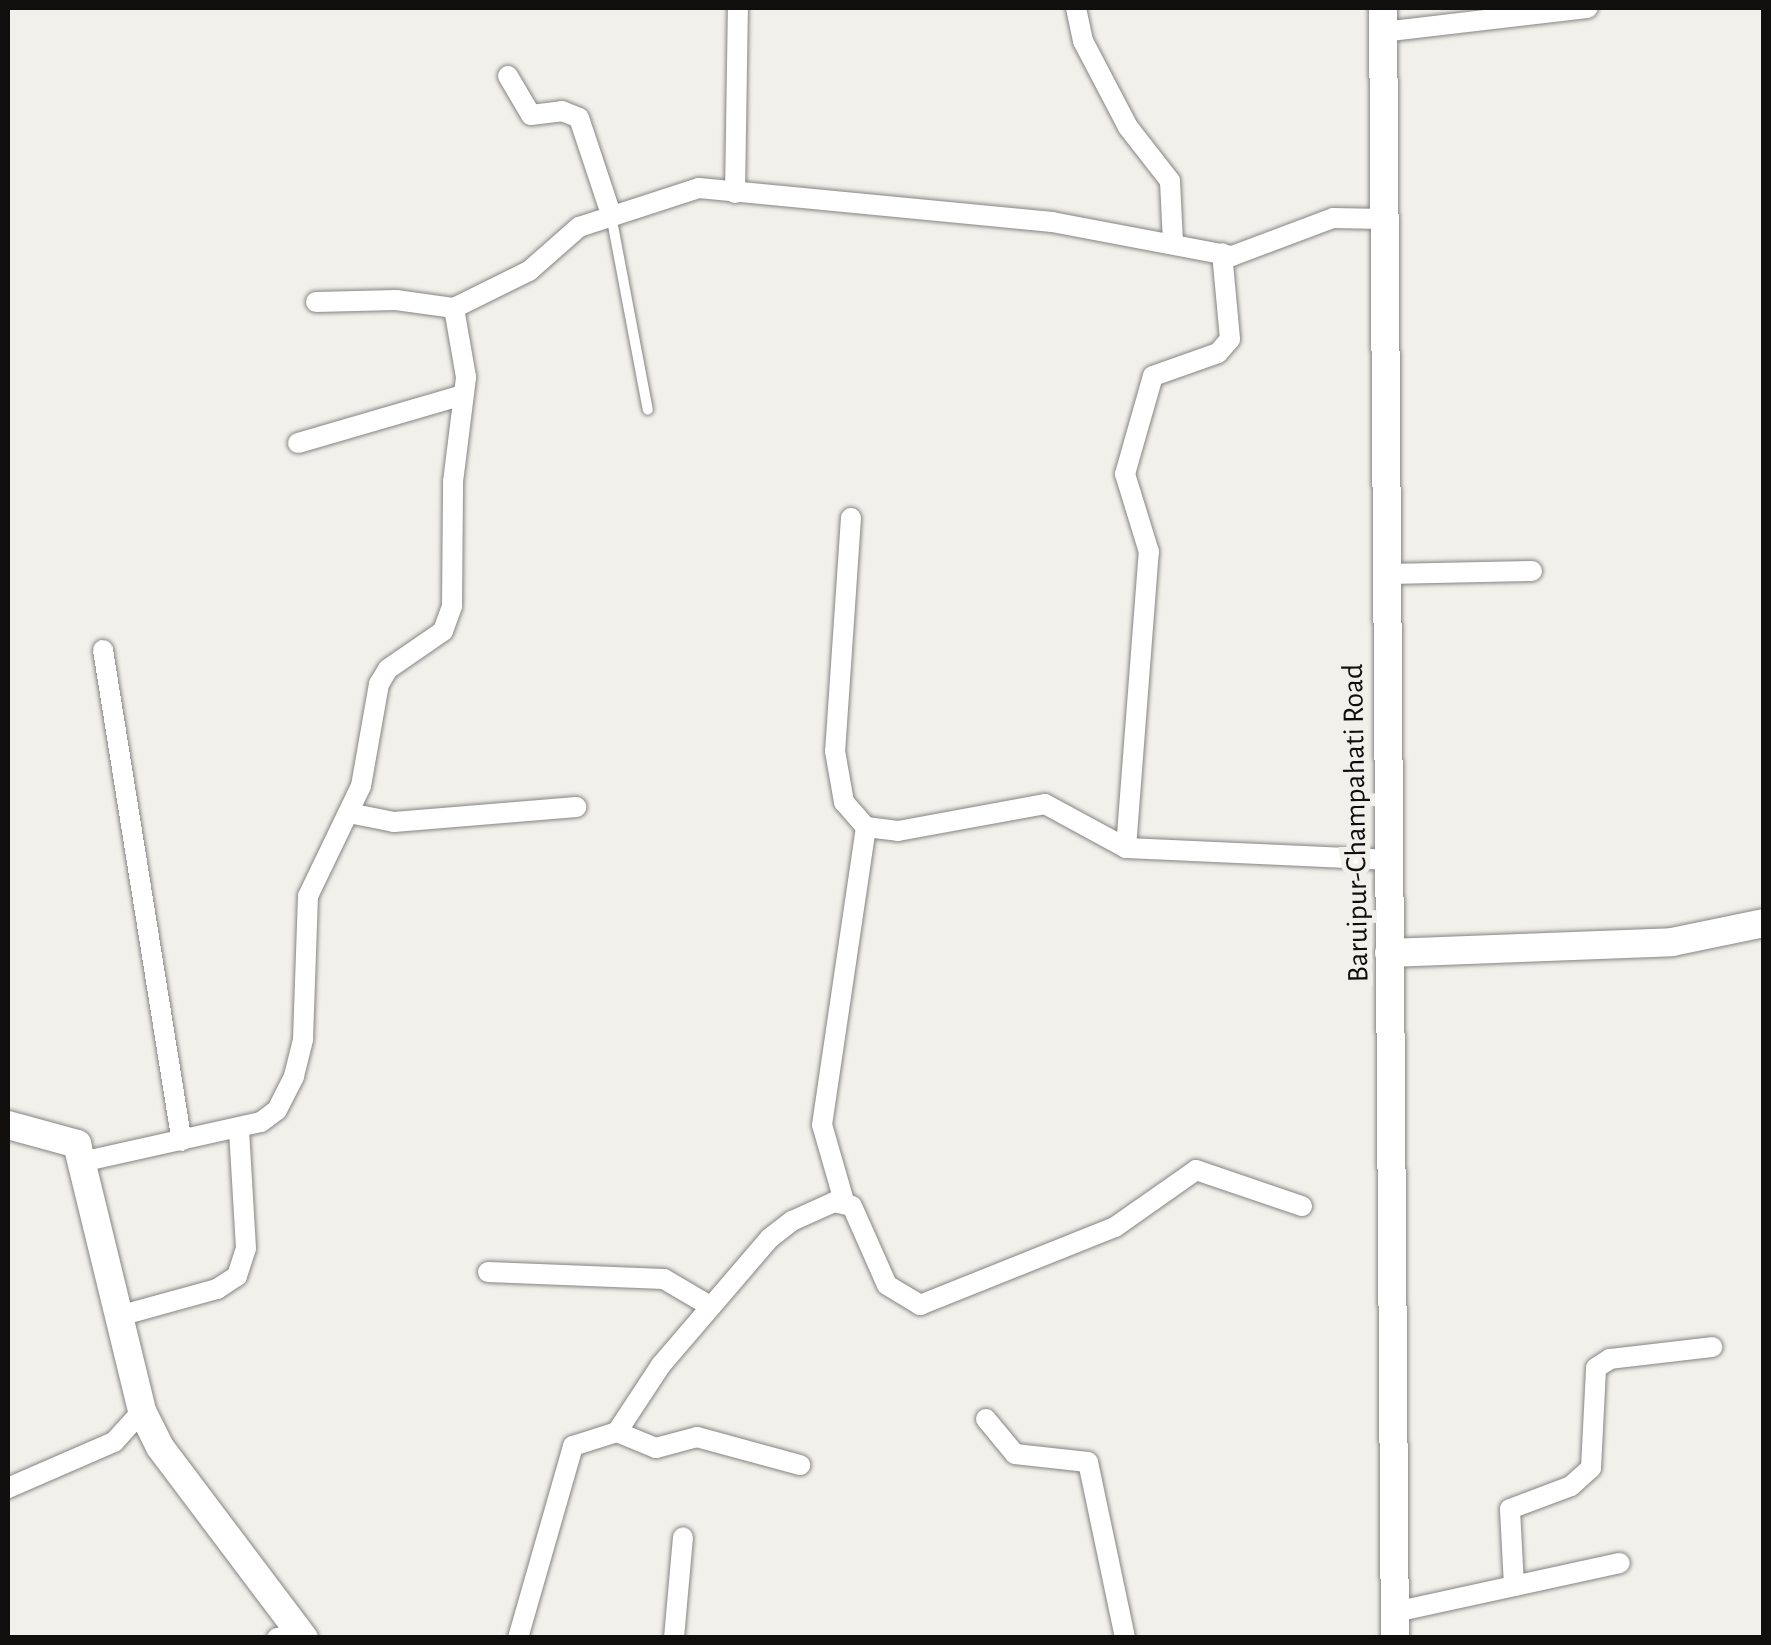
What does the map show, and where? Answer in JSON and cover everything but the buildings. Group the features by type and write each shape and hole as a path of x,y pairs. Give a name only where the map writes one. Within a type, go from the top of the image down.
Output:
{"main road":[{"name":"Baruipur-Champahati Road","path":"1383,20 1395,1625"},
{"path":"1389,953 1672,942 1764,923"},
{"path":"8,1125 58,1134 77,1144 86,1161 142,1411 160,1447 294,1637"}],"street":[{"path":"735,193 738,8"},
{"path":"1076,8 1083,40 1128,128 1170,181 1174,242"},
{"path":"1383,20 1588,8"},
{"path":"508,76 531,115 562,111 579,118 611,214"},
{"path":"316,302 409,301 454,308 529,271 564,234 672,192 735,193 1052,222 1247,255 1332,218 1384,218"},
{"path":"1126,848 1149,552 1126,474 1152,376 1218,353 1230,339 1222,253"},
{"path":"86,1161 238,1129 277,1110 294,1076 304,1024 308,896 349,814 372,748 380,684 388,669 434,640 448,623 464,395 454,308"},
{"path":"298,442 464,395"},
{"path":"851,518 834,751 844,802 866,826 898,831 1045,804 1126,848 1387,860"},
{"path":"1386,574 1532,570"},
{"path":"103,650 182,1141"},
{"path":"349,814 394,822 576,807"},
{"path":"866,826 822,1125 844,1201 859,1214 886,1285 920,1306 1115,1227 1196,1170 1302,1206"},
{"path":"119,1316 237,1276 246,1248 238,1129"},
{"path":"617,1432 710,1306 770,1238 813,1210 844,1201"},
{"path":"488,1272 664,1279 710,1306"},
{"path":"1514,1586 1510,1509 1570,1486 1591,1468 1596,1368 1610,1359 1712,1347"},
{"path":"8,1488 114,1442 142,1411"},
{"path":"986,1419 1015,1454 1088,1462 1126,1638"},
{"path":"518,1638 566,1458 581,1442 617,1432 656,1448 696,1436 800,1465"},
{"path":"674,1638 683,1538"},
{"path":"1395,1625 1514,1586 1620,1562"}],"lane":[{"path":"611,214 648,410"}]}
